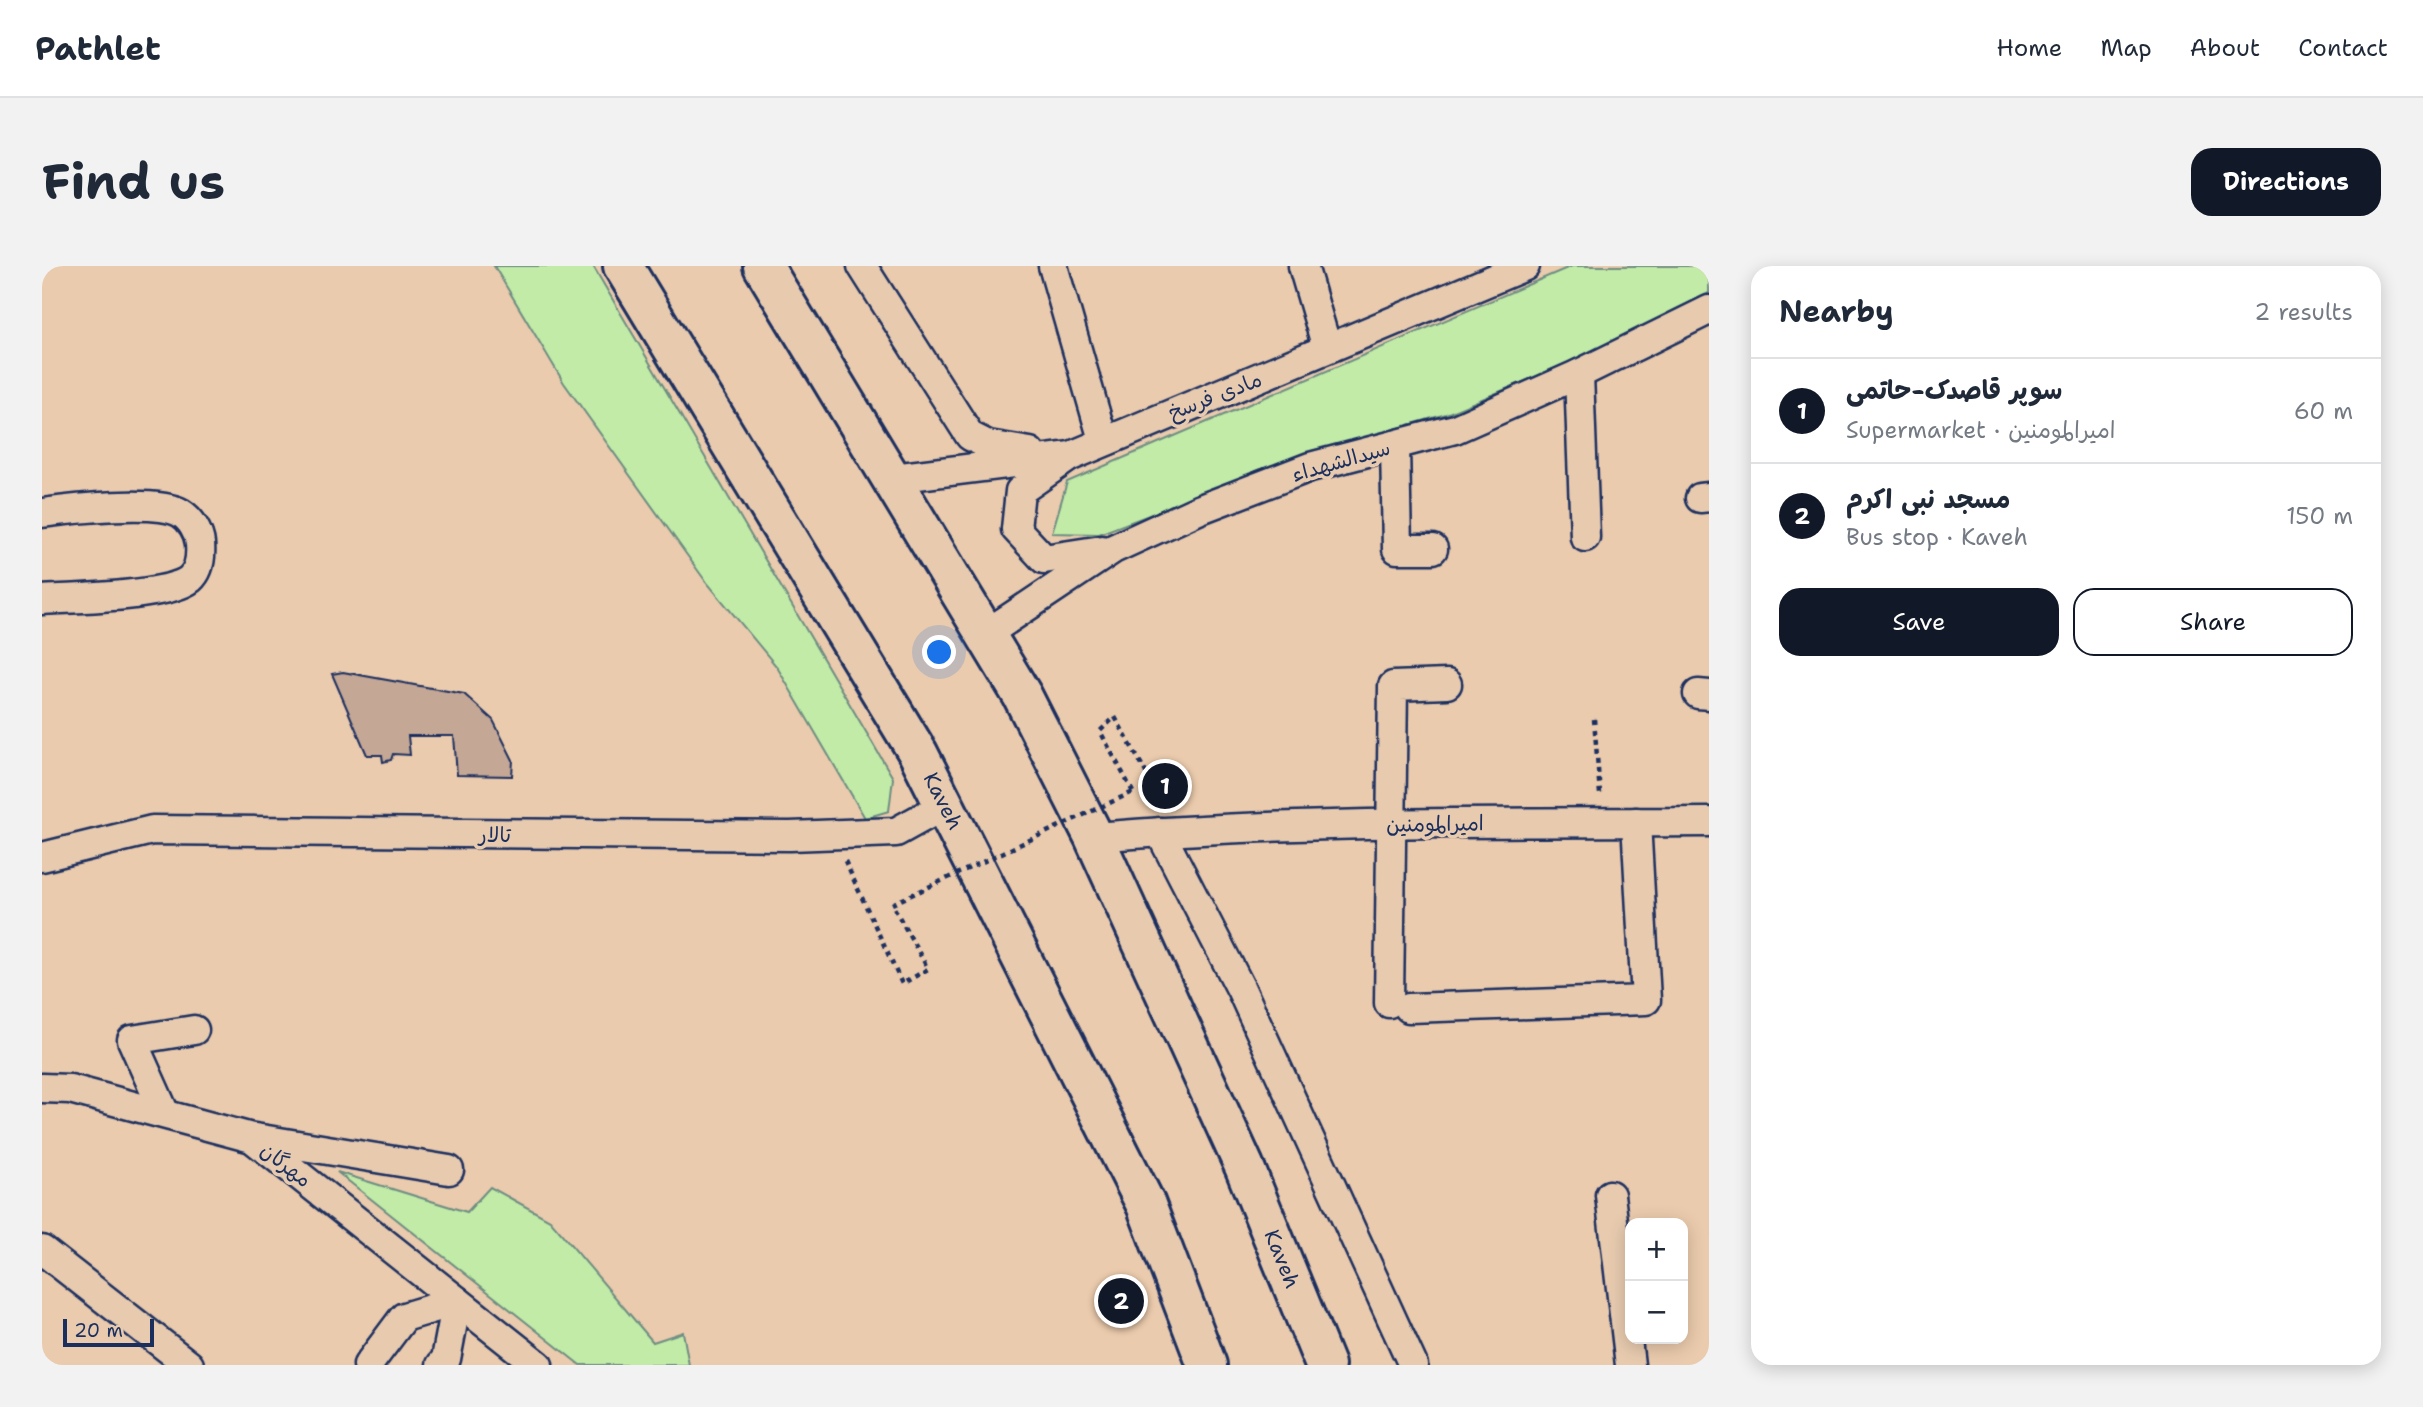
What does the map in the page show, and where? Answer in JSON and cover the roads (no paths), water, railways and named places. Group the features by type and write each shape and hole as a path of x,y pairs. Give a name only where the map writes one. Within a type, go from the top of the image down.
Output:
{"main road":[{"name":"Kaveh","path":"622,266 919,752 1146,1205 1207,1365"},
{"name":"Kaveh","path":"763,266 1022,695 1094,837 1244,1166 1325,1365"}],"street":[{"path":"862,266 970,436 1008,450 1071,456"},
{"path":"1053,266 1103,440"},
{"path":"1303,266 1327,348"},
{"name":"مادی فرسخ","path":"893,478 1071,456 1103,440 1273,373 1525,266"},
{"name":"سیدالشهداء","path":"986,634 1113,548 1198,510 1310,467 1455,429 1579,374 1709,310"},
{"path":"1579,374 1585,537"},
{"path":"1395,445 1397,548 1433,548"},
{"path":"1071,456 1020,491 1016,529 1044,559 1113,548"},
{"path":"42,513 155,506 181,512 193,524 200,541 201,562 190,579 167,589 42,600"},
{"path":"1447,684 1393,686 1391,825 1399,1005 1646,1000 1636,822"},
{"name":"تالار","path":"42,857 152,830 473,835 896,832 945,805"},
{"name":"امیرالمومنین","path":"1094,837 1391,825 1709,822"},
{"path":"1170,832 1413,1365"},
{"path":"165,1114 132,1040 194,1030"},
{"name":"مهرگان","path":"42,1088 70,1089 252,1138 538,1365"},
{"path":"252,1138 449,1170"},
{"path":"1610,1195 1630,1365"},
{"path":"42,1250 189,1365"},
{"path":"368,1365 404,1317 457,1301 446,1359 441,1365"}],"place":[{"name":"سوپر قاصدک-حاتمی","path":"1165,786"},
{"name":"مسجد نبی اکرم","path":"1121,1301"}]}
